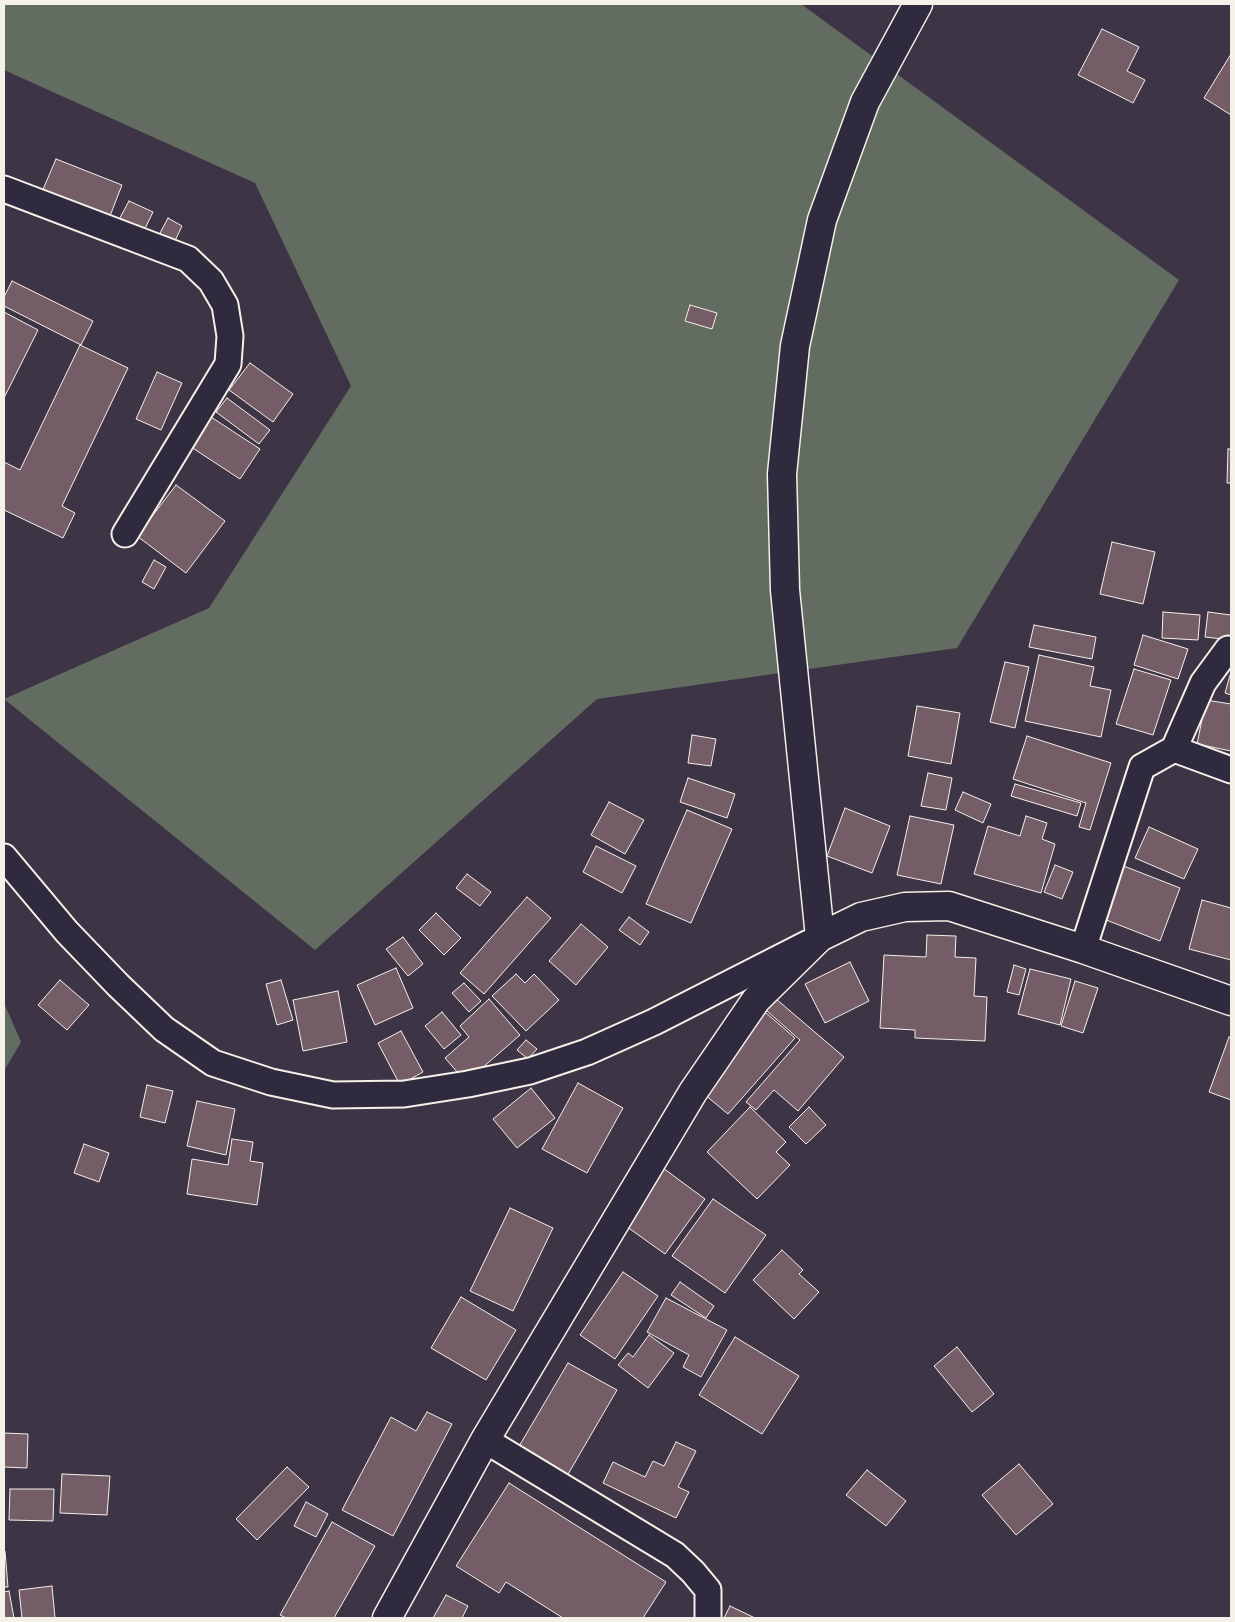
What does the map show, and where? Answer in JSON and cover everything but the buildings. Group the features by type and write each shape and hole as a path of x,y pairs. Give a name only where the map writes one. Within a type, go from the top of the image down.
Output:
{"street":[{"path":"820,937 785,590 782,474 795,346 822,220 865,102 918,4"},
{"path":"4,189 188,259 211,282 225,304 230,336 228,364 125,534"},
{"path":"1083,949 1142,767 1174,749 1203,683 1228,649"},
{"path":"1174,749 1231,770"},
{"path":"4,857 67,932 164,1029 213,1063 271,1082 333,1095 404,1094 468,1084 530,1071 587,1052 654,1022 861,917 905,907 949,906 1083,949 1231,1001"},
{"path":"387,1618 485,1440 694,1092 756,1000 820,937"},
{"path":"485,1440 675,1555 708,1590 708,1618"}],"green space":[{"path":"4,4 801,4 1179,280 957,648 597,699 315,950 4,699 209,608 351,386 255,183 4,70"},
{"path":"4,1003 21,1042 4,1071"}]}
